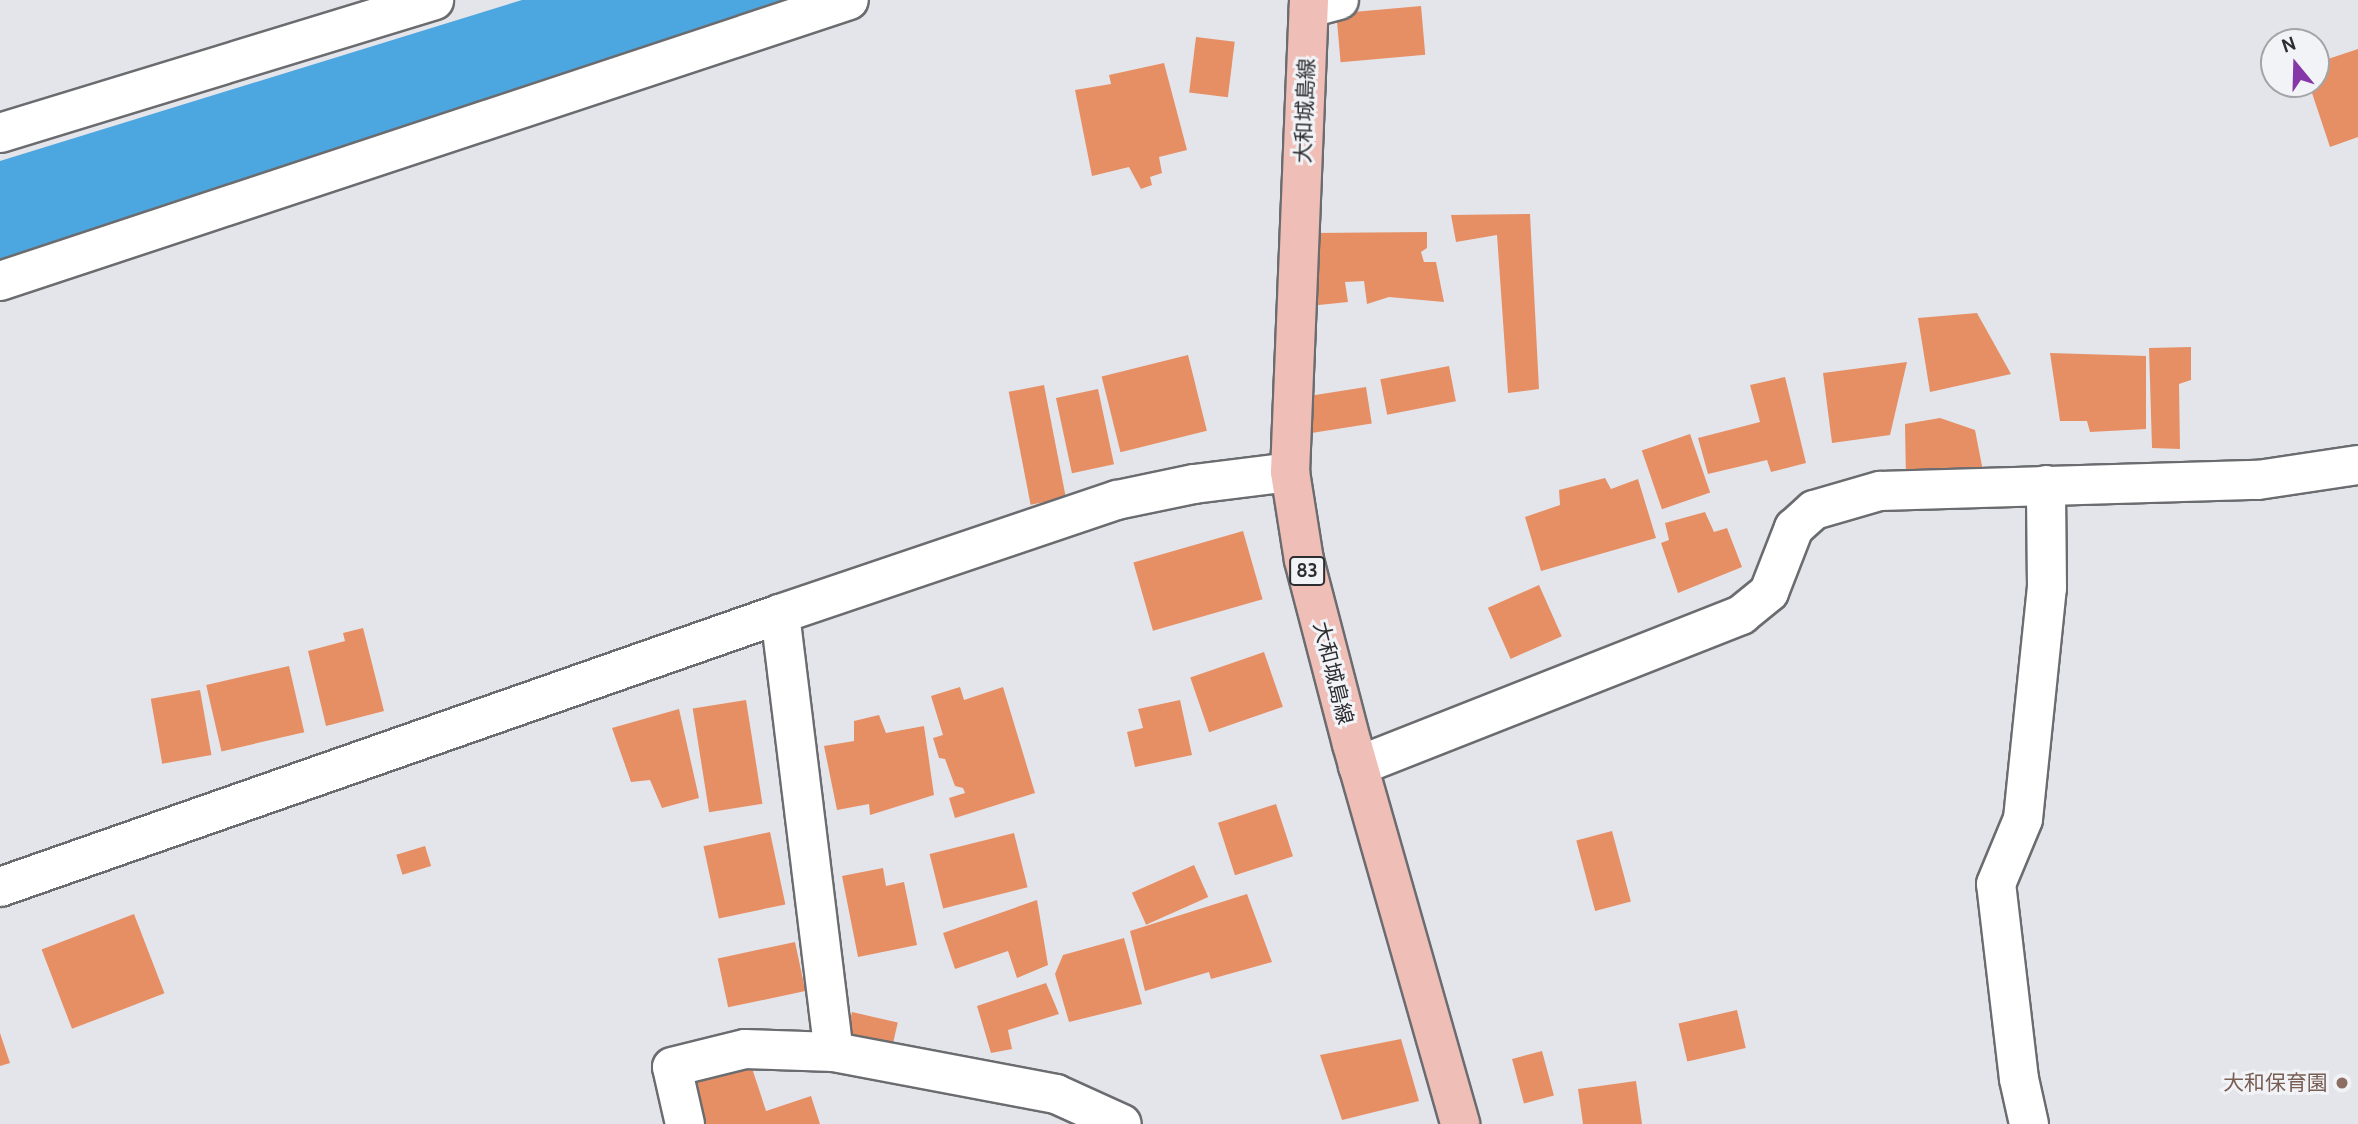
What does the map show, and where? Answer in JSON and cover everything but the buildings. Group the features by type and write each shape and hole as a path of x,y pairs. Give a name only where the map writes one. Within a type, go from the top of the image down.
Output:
{"main road":[{"name":"大和城島線","path":"1319,3 1290,472 1304,560 1358,766 1460,1124"}],"street":[{"path":"0,133 434,0"},
{"path":"0,281 849,0"},
{"path":"1358,766 1741,615 1769,592 1794,528 1814,510 1880,491 2258,480 2358,465"},
{"path":"0,887 780,614 1117,500 1194,484 1290,472"},
{"path":"2029,1124 2019,1079 1996,884 2023,819 2047,588 2046,485"},
{"path":"780,614 834,1052"},
{"path":"685,1124 672,1067 745,1049 834,1052 1056,1094 1122,1124"}],"water":[{"path":"522,0 785,0 0,260 0,161"}],"place":[{"name":"大和保育園","path":"2342,1083"}]}
